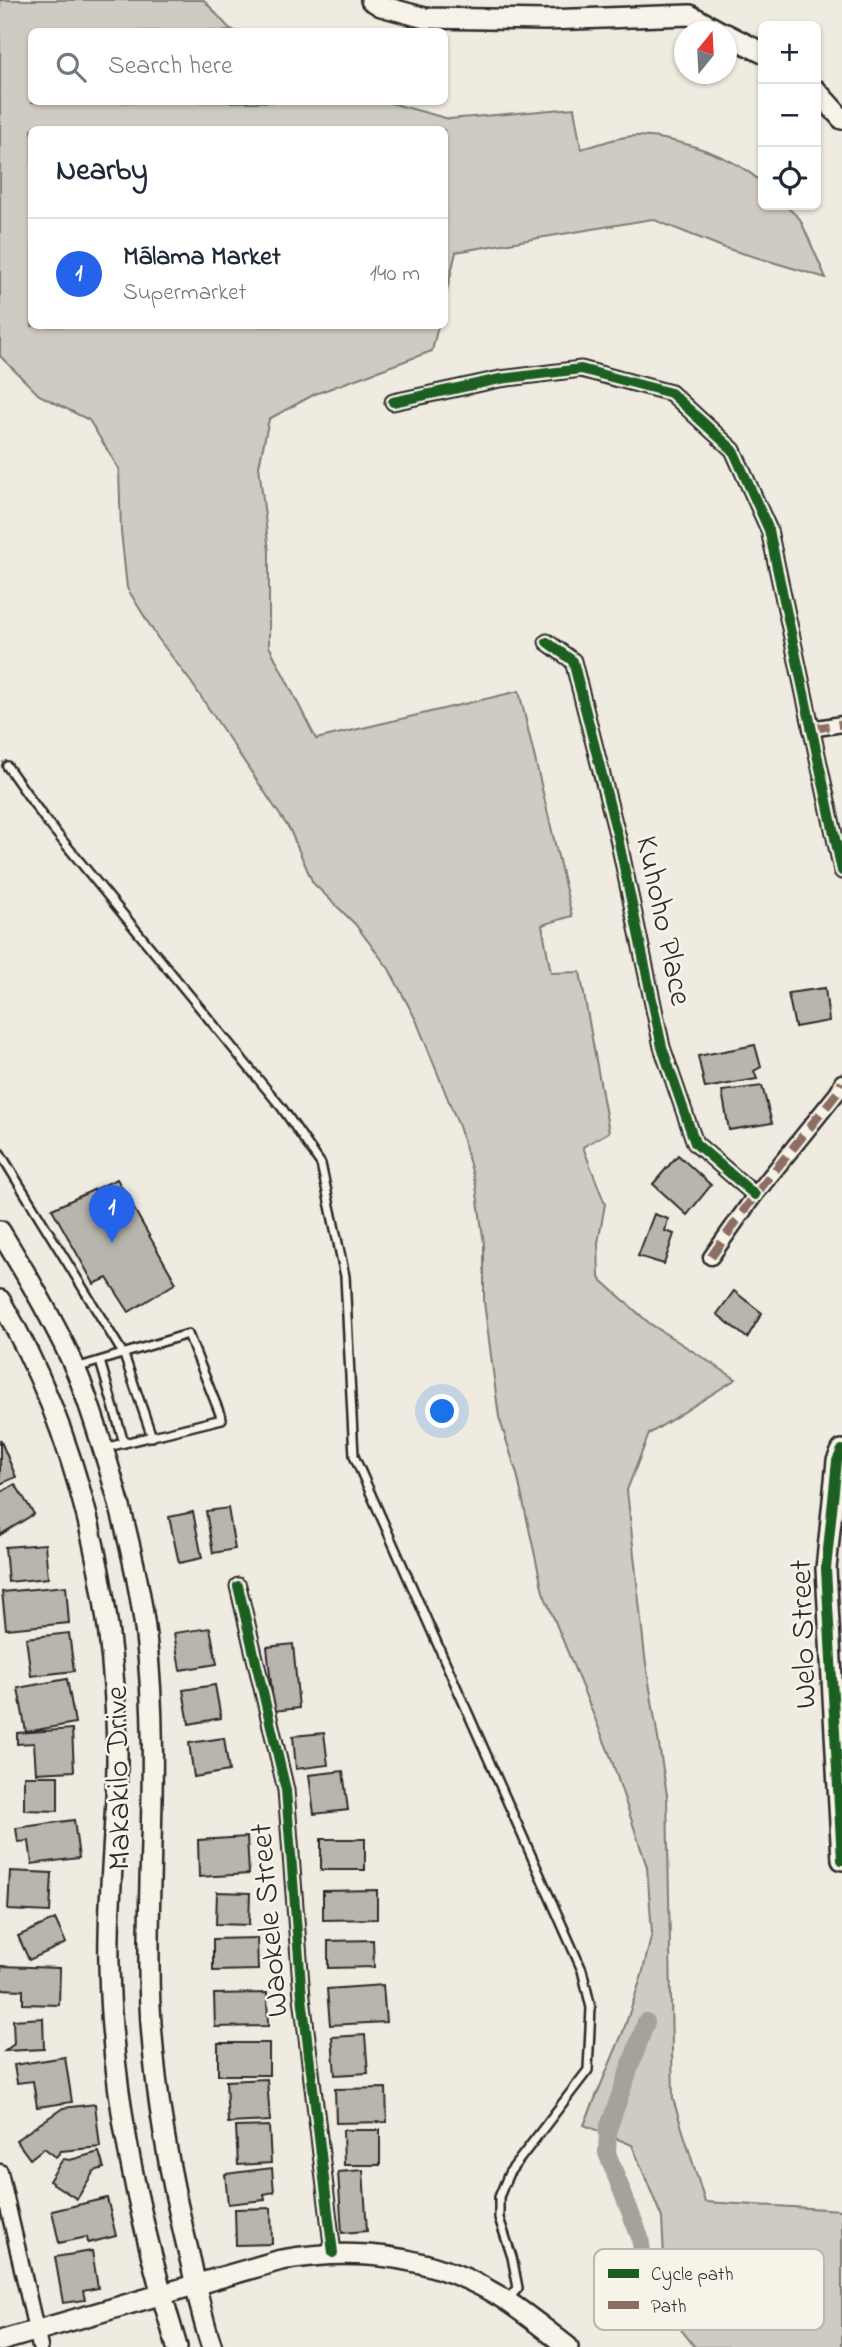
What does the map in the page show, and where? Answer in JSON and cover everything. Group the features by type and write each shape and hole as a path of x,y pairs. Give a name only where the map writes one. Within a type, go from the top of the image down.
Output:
{"main road":[{"path":"371,0 381,6 425,18 546,20 690,15 701,21"},
{"path":"737,40 758,50"},
{"path":"821,96 842,119"},
{"name":"Makakilo Drive","path":"0,1231 48,1314 75,1368 126,1525 146,1636 153,1748 149,1968 155,2048 167,2152 205,2327 212,2347"},
{"name":"Makakilo Drive","path":"0,1300 18,1330 61,1430 93,1535 111,1642 117,1751 109,1965 115,2060 124,2124 161,2295 177,2347"},
{"name":"Welo Street","path":"842,1450 837,1461 826,1569 842,1860"},
{"path":"0,2341 37,2339 161,2295 281,2260 332,2253 378,2255 441,2269 471,2281 507,2301 568,2347"}],"street":[{"path":"393,402 500,379 581,369 671,393 733,450 769,530 842,871"},
{"name":"Kuhoho Place","path":"547,642 573,660 618,838 662,1047 695,1143 755,1195"},
{"path":"811,729 842,724"},
{"path":"710,1257 755,1195 838,1092 842,1082"},
{"name":"Waokele Street","path":"238,1586 286,1790 302,1997 332,2253"},
{"path":"0,2172 37,2339"}],"lane":[{"path":"7,766 44,818 282,1108 321,1164 345,1276 354,1456 582,1970 591,2008 588,2070 509,2173 499,2197 499,2218 512,2257 518,2288 507,2301"},
{"path":"0,1153 124,1354 152,1437"},
{"path":"75,1368 188,1334 222,1419 103,1448"},
{"path":"100,1361 124,1443"}],"shaded area":[{"path":"0,0 204,0 230,28 28,28 28,105 398,105 449,119 574,108 581,149 625,137 654,137 705,150 751,174 758,180 758,210 790,210 800,219 826,278 725,248 652,219 456,252 448,285 448,126 28,126 28,329 437,329 432,351 315,394 269,419 259,466 269,551 269,646 316,739 519,691 572,916 542,925 551,973 580,972 609,1132 583,1147 605,1204 598,1243 599,1278 649,1323 736,1379 649,1434 627,1490 645,1657 667,1795 673,2099 705,2202 842,2210 842,2347 695,2347 681,2330 824,2330 824,2249 664,2249 662,2218 632,2145 584,2125 623,2032 642,1975 652,1933 647,1867 610,1755 543,1592 517,1474 499,1417 484,1302 484,1244 476,1186 460,1129 416,1020 389,969 355,924 313,883 290,830 191,682 157,637 127,588 121,531 119,469 89,420 39,395 0,356"}],"building":[{"path":"825,988 829,1021 795,1027 788,993"},
{"path":"755,1045 761,1067 754,1071 757,1079 705,1088 698,1056"},
{"path":"762,1086 772,1123 729,1130 722,1091"},
{"path":"678,1155 711,1185 687,1215 653,1184"},
{"path":"117,1179 176,1283 129,1312 107,1278 94,1284 52,1209"},
{"path":"654,1214 668,1219 665,1231 674,1234 664,1264 638,1256"},
{"path":"734,1291 762,1313 747,1338 717,1314"},
{"path":"0,1439 16,1477 0,1484"},
{"path":"15,1484 34,1514 0,1535 0,1493"},
{"path":"228,1508 235,1549 213,1553 206,1511"},
{"path":"193,1512 202,1558 179,1563 169,1517"},
{"path":"45,1544 48,1578 8,1582 5,1547"},
{"path":"66,1586 69,1623 6,1629 2,1592"},
{"path":"210,1628 217,1664 180,1670 174,1633"},
{"path":"69,1633 74,1671 31,1676 26,1638"},
{"path":"293,1644 299,1708 274,1711 267,1647"},
{"path":"67,1679 75,1723 26,1732 18,1688"},
{"path":"215,1685 221,1718 189,1724 183,1690"},
{"path":"72,1729 74,1771 36,1773 34,1743 17,1744 17,1733"},
{"path":"324,1733 328,1765 296,1769 293,1736"},
{"path":"224,1738 229,1771 194,1777 189,1743"},
{"path":"343,1771 348,1810 314,1814 309,1775"},
{"path":"24,1776 58,1776 58,1811 24,1810"},
{"path":"74,1820 79,1858 32,1864 29,1841 18,1842 16,1828"},
{"path":"247,1837 249,1874 199,1877 198,1840"},
{"path":"321,1839 365,1839 365,1870 321,1870"},
{"path":"10,1871 52,1873 50,1912 8,1910"},
{"path":"377,1890 377,1919 323,1920 323,1891"},
{"path":"217,1892 250,1893 249,1925 216,1924"},
{"path":"55,1919 66,1943 29,1960 18,1936"},
{"path":"257,1938 258,1970 213,1971 213,1939"},
{"path":"373,1940 374,1967 328,1968 328,1941"},
{"path":"1,1966 60,1968 59,2005 23,2004 23,1990 1,1989"},
{"path":"383,1985 386,2022 330,2025 327,1989"},
{"path":"267,1993 268,2026 215,2027 214,1994"},
{"path":"43,2018 44,2049 5,2051 14,2044 13,2020"},
{"path":"365,2035 368,2073 335,2075 332,2037"},
{"path":"218,2043 269,2043 269,2075 218,2075"},
{"path":"65,2057 72,2102 37,2107 33,2081 17,2083 14,2065"},
{"path":"267,2079 270,2121 228,2123 226,2081"},
{"path":"386,2088 387,2122 336,2123 335,2089"},
{"path":"95,2104 100,2147 61,2151 56,2157 44,2148 30,2159 16,2140 63,2108"},
{"path":"269,2126 271,2163 238,2165 236,2127"},
{"path":"343,2130 380,2130 380,2165 344,2165"},
{"path":"99,2152 104,2168 94,2171 77,2199 49,2181 63,2159 70,2160"},
{"path":"272,2168 274,2192 264,2194 265,2200 228,2204 225,2174"},
{"path":"363,2170 367,2231 342,2233 338,2172"},
{"path":"107,2198 116,2236 88,2243 87,2237 59,2243 52,2211"},
{"path":"271,2208 272,2244 236,2245 235,2209"},
{"path":"92,2251 98,2288 83,2291 85,2300 63,2303 55,2257"}],"waterway":[{"path":"642,2249 640,2237 607,2153 608,2129 646,2022"}],"marked path":[{"path":"811,729 842,724"},
{"path":"711,1257 755,1195 838,1092 842,1082"}],"cycle path":[{"path":"393,402 500,379 581,369 671,393 733,450 769,530 842,871"},
{"path":"547,642 573,661 618,838 662,1047 695,1143 755,1195"},
{"path":"842,1450 837,1461 826,1569 842,1860"},
{"path":"238,1586 286,1790 302,1997 333,2253"}],"place":[{"name":"Mālama Market","path":"112,1243"}]}
